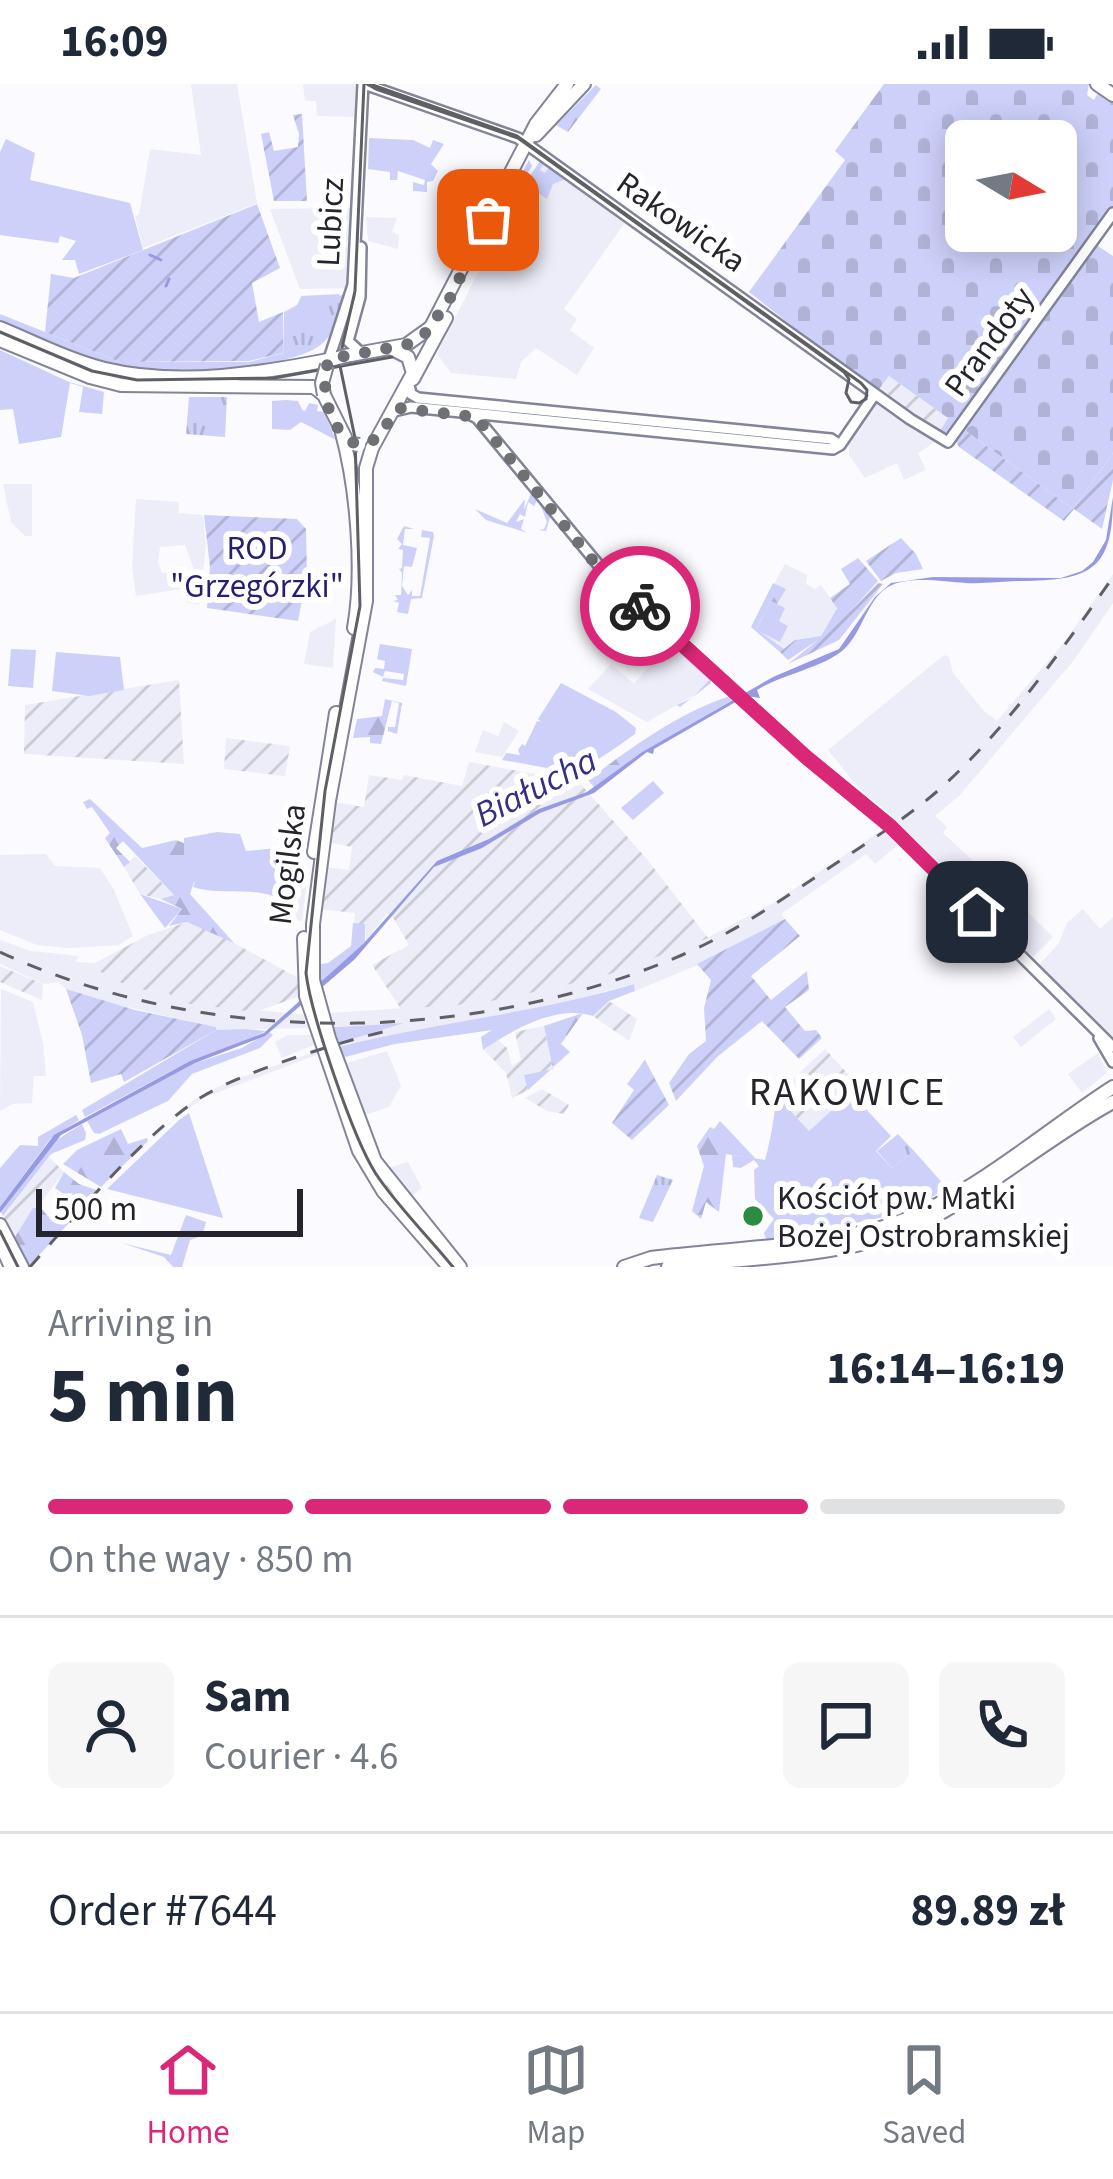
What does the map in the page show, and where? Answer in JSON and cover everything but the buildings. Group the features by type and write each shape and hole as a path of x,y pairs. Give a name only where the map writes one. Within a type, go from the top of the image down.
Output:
{"main road":[{"path":"0,328 88,364 135,374 260,374 413,342 436,322 532,137 566,84"},
{"path":"0,340 121,385 312,386 324,395 342,433 356,444 377,438 404,403 532,137 584,84"},
{"path":"1101,84 1113,93"},
{"path":"390,348 411,360 413,373 404,403"},
{"path":"324,395 335,360"},
{"name":"Mogilska","path":"342,433 350,464 357,608 321,794 306,917 310,988 363,1159 383,1191 448,1267"},
{"name":"Mogilska","path":"377,438 364,476 367,601 329,797 310,988 375,1161 460,1267"},
{"path":"868,1236 931,1208 1113,1087"},
{"path":"624,1267 868,1236 928,1219 1113,1102"},
{"path":"1,1233 18,1266"},
{"path":"668,1267 693,1259"}],"street":[{"name":"Rakowicka","path":"364,84 512,135 532,137 875,394 948,442"},
{"name":"Lubicz","path":"361,353 348,341 361,286 364,84"},
{"name":"Lubicz","path":"335,360 353,285 364,84"},
{"name":"Prandoty","path":"948,442 1113,213"},
{"path":"404,403 832,449 840,446 875,394"},
{"path":"404,403 469,413 496,411"},
{"path":"496,411 498,443"},
{"path":"469,413 594,562 730,689 890,826 1113,1047"},
{"path":"1096,1034 1113,1062"}],"shaded area":[{"path":"191,84 237,84 257,203 143,248 135,216 139,215 150,149 201,155"},
{"path":"303,84 358,84 357,117 317,116 316,101 305,101"},
{"path":"543,162 626,221 564,309 577,319 570,330 594,348 577,375 536,348 521,362 516,379 451,373 437,354 506,217"},
{"path":"354,208 351,288 300,289 270,209"},
{"path":"366,217 397,218 392,232 399,235 398,249 368,241"},
{"path":"889,376 948,418 940,431 879,390"},
{"path":"876,403 937,441 918,453 926,470 904,480 897,463 865,478 849,455 849,439"},
{"path":"3,484 32,484 32,536 25,536 11,522"},
{"path":"136,499 179,502 178,513 203,515 206,546 199,605 187,602 187,588 136,596 132,567","holes":["185,545 193,579 181,571 162,573 160,547"]},
{"path":"785,564 807,575 806,584 815,589 821,585 837,607 821,636 795,640 780,652 751,627"},
{"path":"675,569 701,591 683,614 658,589"},
{"path":"1113,574 1113,603 1074,660 960,795 935,816 947,827 943,833 997,883 981,902 906,831 893,839 898,845 875,864 866,854 781,914 785,919 712,959 635,991 633,984 510,1017 341,1050 339,1043 397,1024 334,1027 330,1013 482,1003 554,988 610,974 707,938 773,903 897,820 860,789 828,750 944,655 953,673 997,721 1061,646"},
{"path":"336,619 333,668 304,664 310,632"},
{"path":"669,643 709,680 693,696 647,722 588,689 611,664 634,684"},
{"path":"179,680 184,764 24,754 25,705"},
{"path":"504,722 519,731 502,757 475,752 483,730 498,736"},
{"path":"226,738 290,746 285,776 224,769"},
{"path":"469,762 579,782 708,938 610,974 554,988 482,1003 401,1009 372,965 409,945 394,919 387,913 366,941 365,925 354,923 355,913 319,909 324,867 349,870 352,847 327,842 334,802 364,807 369,775 402,780 404,775 462,786"},
{"path":"46,854 55,866 100,868 133,936 119,945 69,948 37,945 0,930 0,855"},
{"path":"135,856 175,896 161,899 140,894 124,867"},
{"path":"290,867 308,869 302,921 292,920 288,901 279,899 280,877"},
{"path":"1015,900 1053,937 1033,957 1004,927 1013,917 1006,909"},
{"path":"1083,909 1100,929 1113,917 1113,1037 1038,966 1059,943 1067,923"},
{"path":"187,922 207,928 298,978 303,995 255,1012 175,1002 169,993 131,988 99,971 95,963 148,935"},
{"path":"0,940 31,951 79,956 75,962 95,963 99,971 131,988 169,993 176,1002 307,1015 309,1028 216,1030 101,1001 58,982 44,984 0,964"},
{"path":"0,966 43,984 42,1000 0,982"},
{"path":"1,989 33,1002 46,1076 34,1076 32,1103 13,1104 0,1111"},
{"path":"609,1001 637,1019 629,1041 593,1016"},
{"path":"1049,1009 1056,1019 1021,1047 1013,1037"},
{"path":"544,1026 553,1069 525,1075 528,1090 512,1098 506,1073 484,1050 497,1039 507,1048 512,1066 521,1060 515,1032"},
{"path":"288,1035 313,1035 316,1044 282,1058 275,1042"},
{"path":"825,1049 859,1086 809,1131 776,1095"},
{"path":"318,1051 203,1098 101,1187 195,1099 230,1081"},
{"path":"387,1051 401,1086 389,1107 365,1115 347,1063"},
{"path":"1098,1053 1107,1073 1082,1093 1068,1074"},
{"path":"542,1089 569,1105 564,1114 547,1111 525,1098"},
{"path":"49,1157 64,1172 15,1237 3,1217"},
{"path":"408,1162 422,1188 409,1198 388,1168"}],"green space":[{"path":"884,84 1089,84 1087,95 1094,100 1098,93 1113,103 1113,208 950,434 940,431 948,418 889,376 877,392 749,292 845,160 835,151"},
{"path":"596,85 601,89 568,132 556,125"},
{"path":"302,114 307,201 274,201 261,134 269,132 274,151 298,147 293,115"},
{"path":"369,138 413,140 430,148 433,140 444,144 431,164 438,171 427,182 427,192 413,191 413,182 424,185 425,180 398,171 397,180 390,180 390,172 368,169"},
{"path":"6,139 35,153 30,180 130,203 143,250 79,274 75,260 62,260 76,241 60,236 58,243 0,235 0,152"},
{"path":"529,160 532,166 512,203 540,161 544,163 540,170 545,173 549,167 566,179 553,184 547,199 532,189 526,198 518,199 480,261 478,257"},
{"path":"257,204 280,268 252,283 259,322 283,312 283,353 249,361 120,362 45,332 51,274 74,278"},
{"path":"1095,244 1113,256 1113,453 1073,509 963,429"},
{"path":"340,294 284,359 284,365 242,371 171,374 126,370 0,325 0,314 120,362 249,362 283,353 283,357 297,331 301,296"},
{"path":"348,295 337,322 319,346 283,360 284,312 301,297"},
{"path":"0,350 69,382 104,392 102,414 79,412 83,387 70,383 61,437 19,444 13,409 0,410"},
{"path":"189,397 227,397 225,437 186,434"},
{"path":"272,401 298,401 305,411 309,403 318,405 317,411 324,412 336,440 301,422 290,430 272,429"},
{"path":"963,429 1073,509 1113,453 1113,480 1102,529 1074,509 1064,521 959,447 955,440"},
{"path":"532,491 551,514 546,531 539,530 547,522 538,499 534,506 528,502 525,517 520,514 516,522 524,519 521,529 528,533 486,520 475,509 507,523 525,499 524,510"},
{"name":"ROD \"Grzegórzki\"","path":"204,515 297,519 306,529 307,574 298,621 207,608 210,567"},
{"path":"404,526 414,529 405,529 403,545 417,548 412,567 404,566 402,586 408,595 412,590 412,596 420,596 430,538 421,537 422,530 434,536 422,598 411,599 408,614 397,612 399,603 393,601 401,595 403,550 398,549 402,544 397,539"},
{"path":"901,538 923,569 881,581 866,561"},
{"path":"858,558 878,581 850,612 878,583 883,584 839,640 788,664 818,640 788,660 780,652 795,640 821,636 837,608 830,598 850,584 841,569"},
{"path":"773,583 786,589 777,604 771,601 756,629 784,649 780,652 751,627"},
{"path":"771,601 785,608 779,621 788,626 780,642 756,630"},
{"path":"639,609 710,674 711,683 693,697 709,680 636,613"},
{"path":"380,644 412,649 406,686 382,681 403,680 404,674 385,671 383,677 373,672 384,669 385,661 377,659"},
{"path":"11,649 36,650 33,688 8,686"},
{"path":"56,652 120,657 124,690 89,696 52,691"},
{"path":"561,683 616,712 636,728 635,734 597,760 572,769 502,760 506,753 520,755 518,750 525,746 537,721 541,722 538,719"},
{"path":"730,696 734,699 642,752 594,787 588,780 674,721"},
{"path":"385,699 402,703 397,734 388,731 395,727 399,703 392,701 381,744 370,743 370,737 353,738 357,719 382,716"},
{"path":"653,781 664,793 633,820 621,808"},
{"path":"90,799 142,848 176,840 184,843 184,873 195,879 190,894 234,943 187,922 169,926 182,909 161,899 174,895 123,841 116,848 130,862 124,867 105,838 110,833 83,802"},
{"path":"217,832 240,834 246,851 279,848 284,861 279,899 193,887 195,882 184,873 184,838"},
{"path":"140,894 182,909 165,928"},
{"path":"785,919 800,936 751,976 771,1000 807,971 809,990 785,1007 805,1031 816,1030 822,1038 799,1059 762,1021 717,1057 676,1101 669,1083 689,1054 706,1041 704,1008 711,980 697,964"},
{"path":"353,923 365,924 365,942 319,984 316,965 328,963 351,946"},
{"path":"634,984 635,991 609,1001 593,1016 550,1016 483,1050 481,1037 492,1030 395,1044 345,1057 339,1047 561,1003"},
{"path":"66,989 216,1030 124,1082 121,1074 91,1083 82,1035"},
{"path":"583,1013 561,1044 570,1052 553,1068 544,1026"},
{"path":"404,1023 339,1043 334,1027 338,1027"},
{"path":"216,1030 266,1031 190,1061 85,1117 82,1110"},
{"path":"269,1032 273,1035 260,1048 192,1074 168,1101 99,1134 87,1121 195,1063 242,1048"},
{"path":"645,1060 669,1105 632,1140 612,1123 634,1090 627,1084"},
{"path":"551,1069 528,1090 524,1075"},
{"path":"851,1093 891,1136 876,1151 892,1168 914,1151 946,1187 891,1215 793,1236 879,1225 767,1242 764,1233 774,1219 755,1199 754,1170 759,1166 754,1160 733,1167 732,1155 765,1160 776,1095 809,1131"},
{"path":"189,1113 223,1218 107,1189 179,1120"},
{"path":"76,1115 79,1120 51,1138 0,1207 0,1168 20,1145 38,1146 38,1137"},
{"path":"720,1121 756,1159 726,1154 719,1212 706,1202 701,1219 692,1211 704,1166 697,1146"},
{"path":"82,1124 85,1140 51,1154 3,1216 1,1212 52,1143"},
{"path":"121,1129 128,1144 148,1141 101,1187 63,1164 77,1150"},
{"path":"898,1134 914,1151 892,1168 877,1151"},
{"path":"64,1172 99,1191 28,1267 15,1237 33,1208 41,1208 53,1222 72,1200 55,1188"},
{"path":"657,1175 673,1180 653,1222 639,1218"},
{"path":"186,1215 206,1222 202,1236 190,1240 182,1267 122,1243 171,1255"}],"water":[{"path":"1113,497 1112,522 1102,556 1081,573 1065,578 1045,580 919,580 892,585 872,604 854,638 830,659 767,684 757,690 760,698 746,696 654,749 653,754 647,752 594,793 540,813 482,848 434,867 355,959 265,1036 195,1063 61,1135 0,1213 54,1135 190,1061 264,1033 364,943 437,861 489,839 539,809 587,792 642,752 773,677 839,649 875,597 891,583 933,577 1061,578 1082,571 1106,540"}],"waterway":[{"path":"150,255 161,260"},
{"path":"166,286 169,279"}],"tram line":[{"path":"364,84 355,291 339,361 355,438 360,606 325,791 306,973 324,1046 367,1157 394,1198 453,1267"},
{"path":"367,84 518,138 844,372 851,402 866,399 867,390 861,383 517,136 370,84"},
{"path":"0,332 92,371 137,380 274,378 392,357"},
{"path":"0,1231 18,1267"}],"railway":[{"path":"0,952 80,983 164,1006 252,1019 340,1023 429,1019 516,1006 601,985 703,946 743,924 929,798 1011,714 1113,577"},
{"path":"30,1267 133,1154 200,1098 266,1068 391,1030"}],"way so far":[{"path":"488,220 431,328 409,344 329,359 324,395 343,435 359,445 376,439 399,408 476,417 594,562 640,606"}],"place":[{"name":"Kościół pw. Matki Bożej Ostrobramskiej","path":"753,1216"}],"district":[{"name":"RAKOWICE","path":"848,1091"}],"route":[{"path":"640,606 806,757 890,826 977,912"}],"water label":[{"name":"Białucha","path":"535,786"}]}
